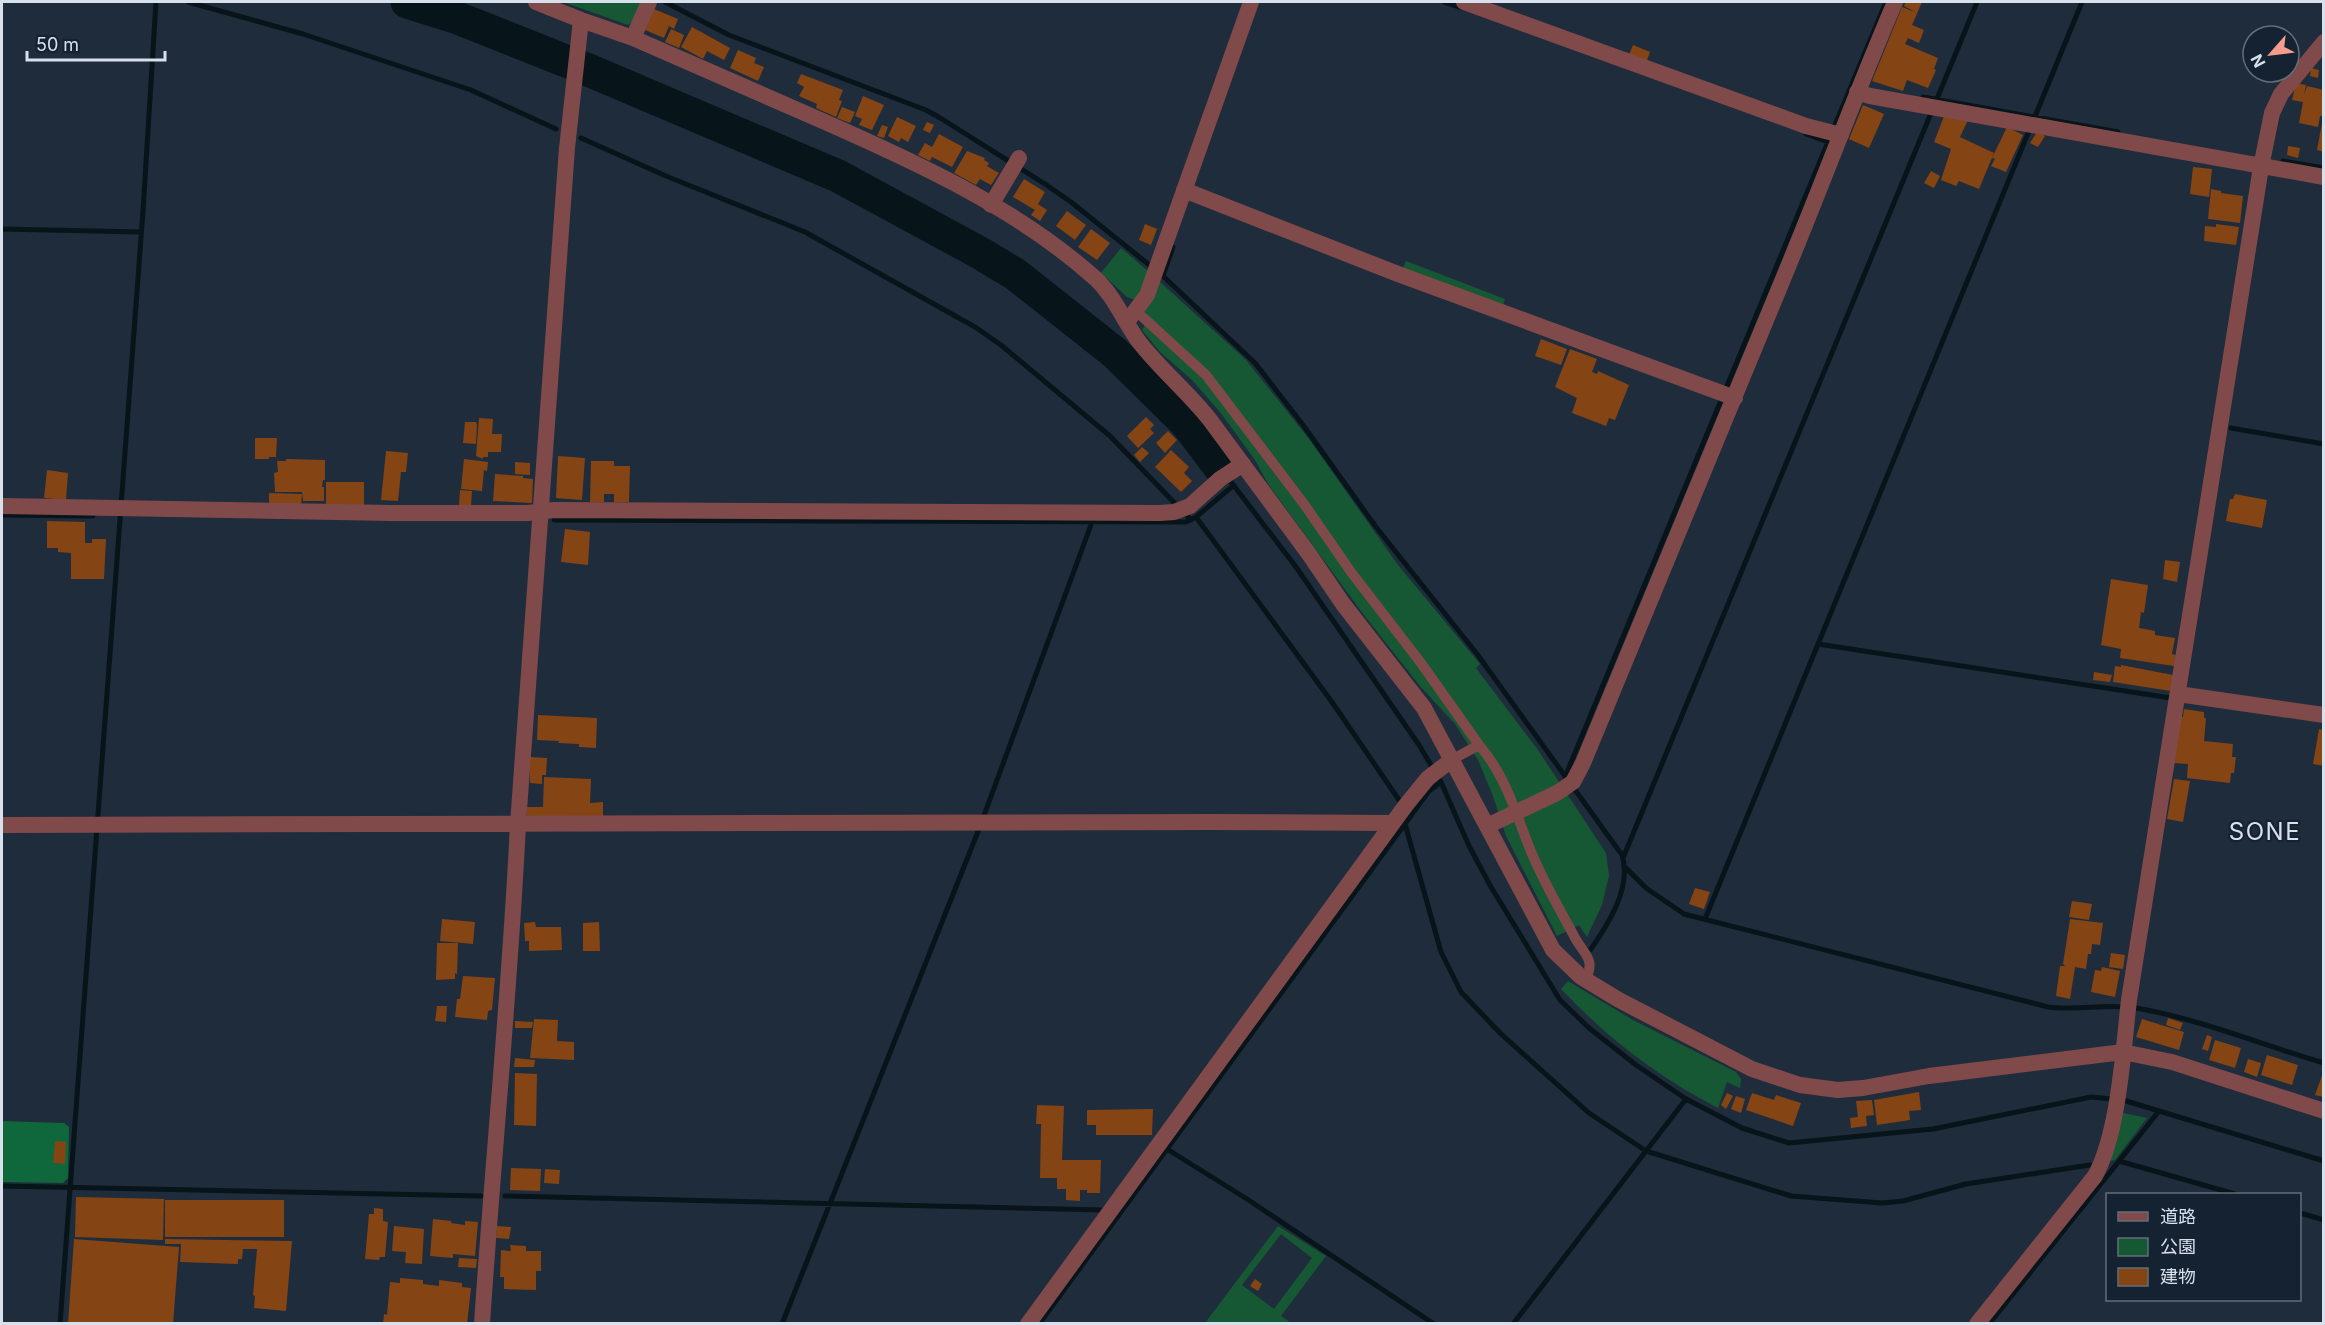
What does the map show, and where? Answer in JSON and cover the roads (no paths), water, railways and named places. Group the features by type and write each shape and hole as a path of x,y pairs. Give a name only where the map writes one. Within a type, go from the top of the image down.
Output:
{"street":[{"path":"536,2 633,38 938,174 1054,246 1097,280 1131,317 1155,362 1193,398 1232,471 1309,554 1343,604 1424,708 1448,762 1487,826 1553,950 1585,980 1752,1069 1777,1079 1811,1087 1838,1090 1857,1088 2123,1052 2172,1062 2324,1111"},
{"path":"633,38 649,2"},
{"path":"1131,317 1147,295 1189,192 1251,2"},
{"path":"1464,2 1806,126 1833,133"},
{"path":"1487,826 1568,785 1583,763 1833,133 1857,92 1895,2"},
{"path":"482,1323 494,1147 513,931 518,824 567,148 581,20"},
{"path":"1977,1323 2095,1176 2104,1160 2116,1098 2262,160 2272,113 2281,93 2324,42"},
{"path":"1857,92 2031,125 2262,160 2324,177"},
{"path":"991,205 1016,163"},
{"path":"1189,192 1398,274 1727,396"},
{"path":"2,506 391,513 528,513 554,510 1137,513 1183,510 1232,471"},
{"path":"2178,694 2324,716"},
{"path":"1028,1323 1392,823 1428,778 1448,762"},
{"path":"2,825 1392,823"}],"lane":[{"path":"1131,317 1206,375 1298,495 1351,572 1421,663 1501,774 1539,869 1580,947 1591,961 1591,970 1585,980"},
{"path":"1448,762 1479,745"}],"waterway":[{"path":"60,1324 143,211 156,2"},
{"path":"188,2 303,34 471,90 556,129"},
{"path":"407,2 455,17 586,69 838,176 980,253 1015,274 1115,353 1187,424 1221,469"},
{"path":"665,2 729,35 926,110 942,119 1071,202 1163,276 1255,363 1303,425 1376,527 1477,654 1622,855 1624,880 1621,892 1605,928 1591,949"},
{"path":"1444,2 1462,8"},
{"path":"1565,777 1886,2"},
{"path":"1623,858 1977,2"},
{"path":"1705,919 2082,2"},
{"path":"1923,97 2118,132"},
{"path":"1806,134 1828,142"},
{"path":"581,138 666,176 805,232 975,327 1001,345 1110,436 1191,520"},
{"path":"2283,161 2324,168"},
{"path":"2,229 141,232"},
{"path":"1163,276 1173,247"},
{"path":"2231,428 2324,444"},
{"path":"1228,478 1296,567 1419,745 1441,782 1469,846 1491,887 1560,1000 1589,1028 1636,1065 1686,1099 1742,1128 1789,1143 1933,1129 2091,1097 2123,1100 2324,1161"},
{"path":"554,520 1186,522 1196,517 1234,485"},
{"path":"2,515 93,516"},
{"path":"1196,517 1332,702 1399,800"},
{"path":"782,1324 979,829 1092,522"},
{"path":"1818,644 2171,698"},
{"path":"1039,1324 1429,791 1441,782"},
{"path":"1405,824 1441,952 1461,992 1500,1033 1589,1113 1646,1151 1791,1196 1882,1203 1903,1201 1966,1184 2090,1165"},
{"path":"1626,868 1646,888 1684,914 2048,1007 2125,1007 2160,1013 2207,1025 2324,1063"},
{"path":"1513,1324 1686,1099"},
{"path":"1989,1324 2159,1111"},
{"path":"1167,1149 1247,1199 1434,1324"},
{"path":"2119,1161 2231,1193"},
{"path":"2,1186 481,1196"},
{"path":"505,1196 1104,1210"},
{"path":"2301,1213 2324,1220"}],"district":[{"name":"SONE","path":"2265,832"}]}
